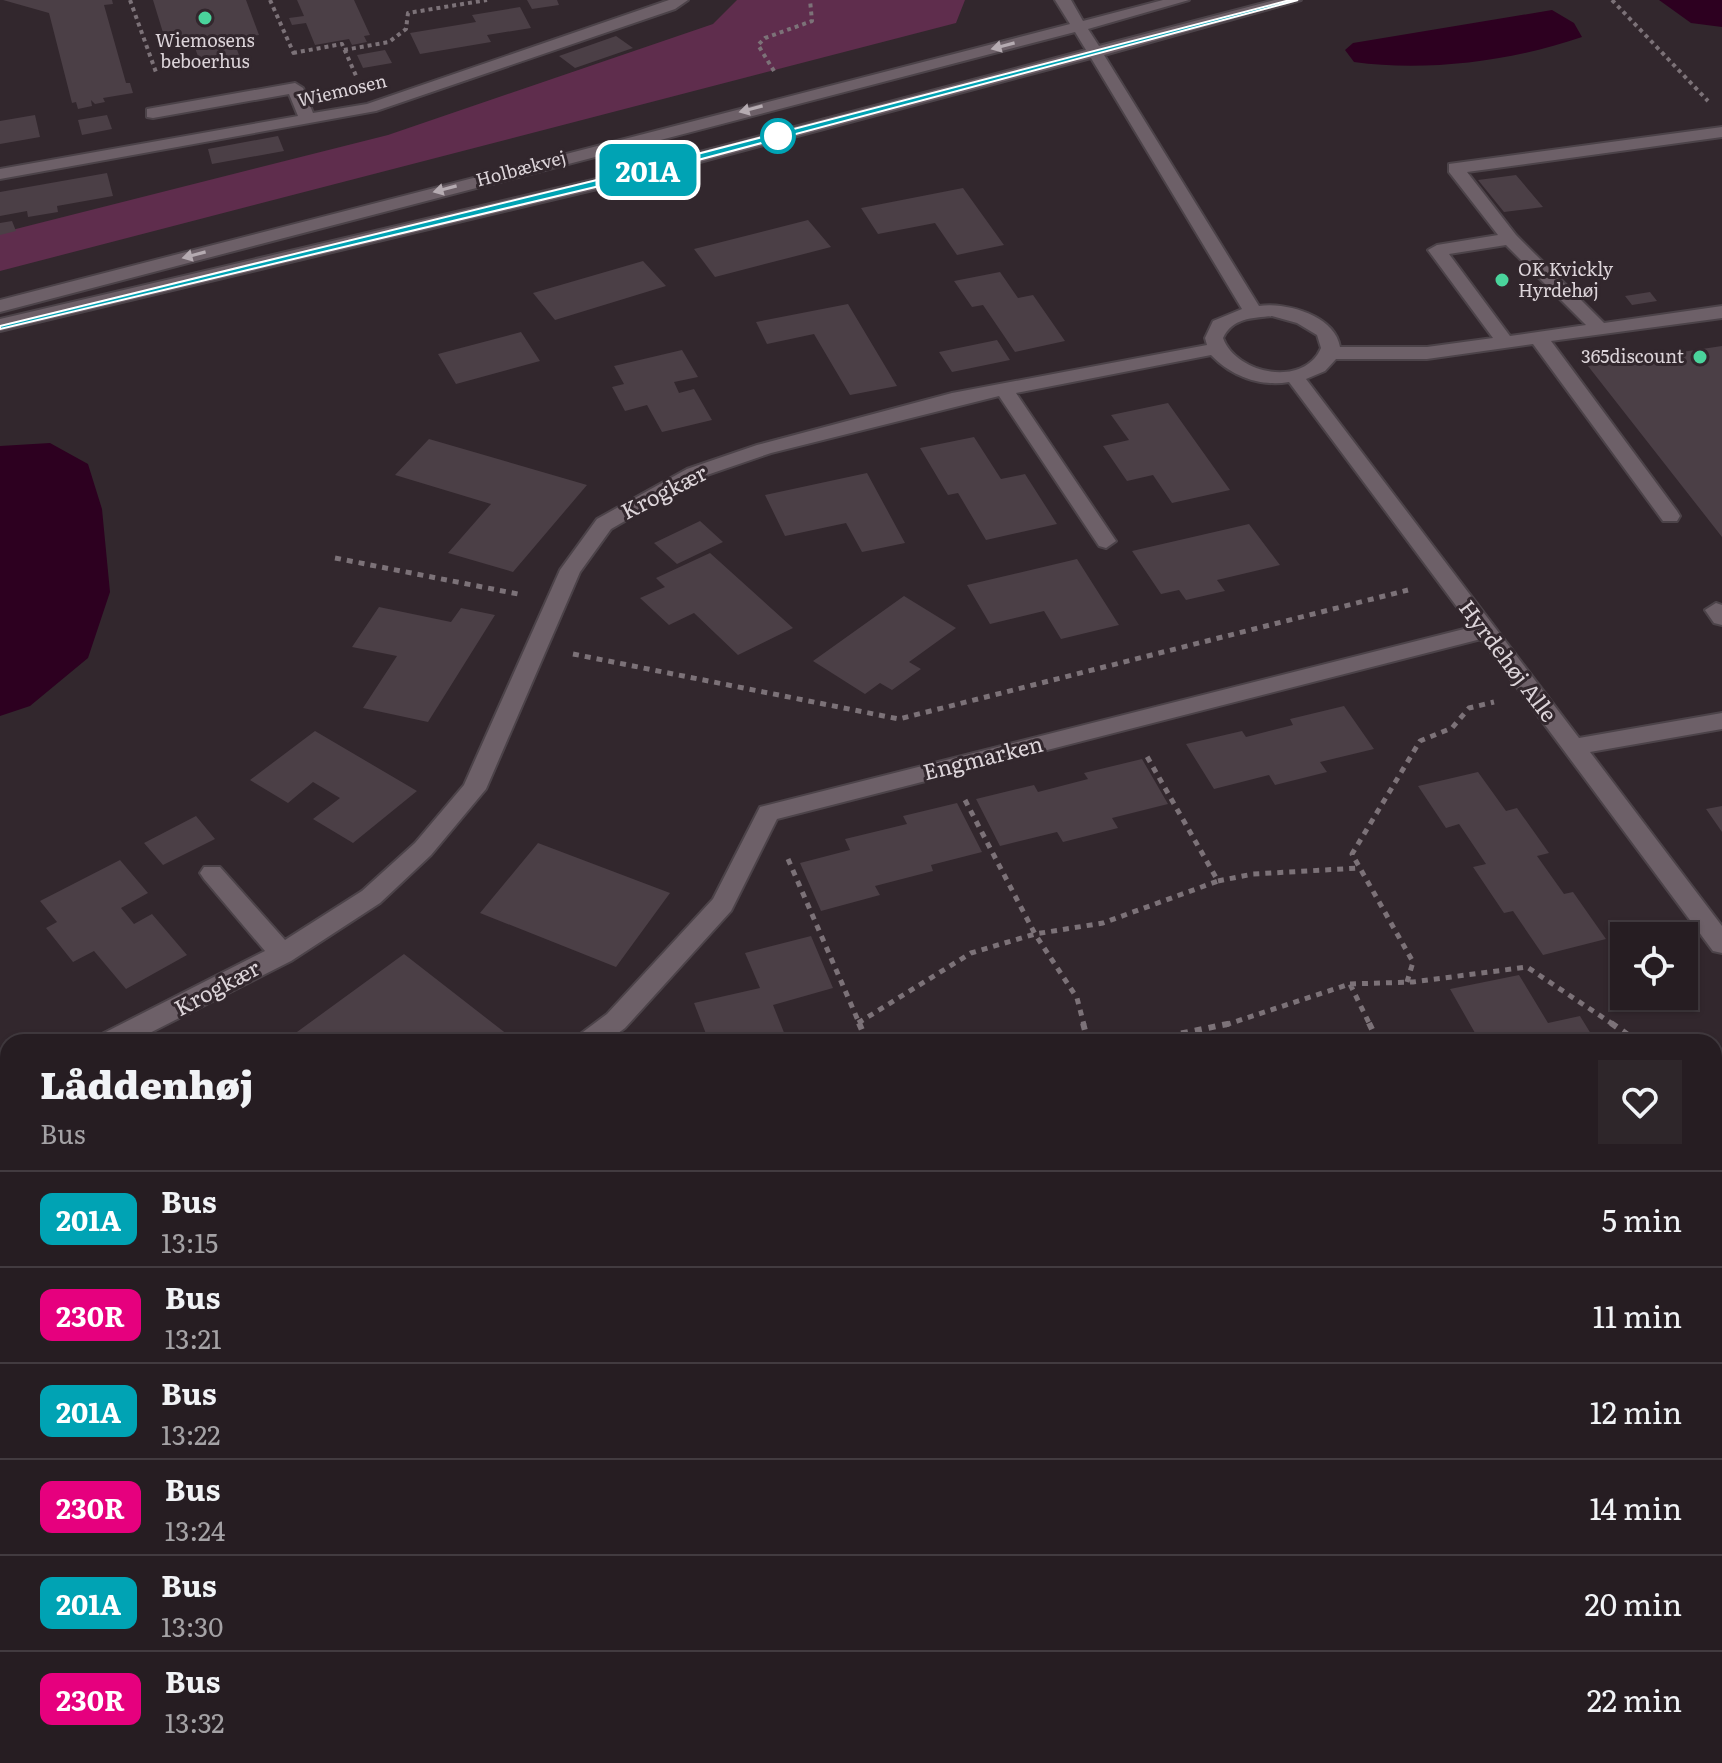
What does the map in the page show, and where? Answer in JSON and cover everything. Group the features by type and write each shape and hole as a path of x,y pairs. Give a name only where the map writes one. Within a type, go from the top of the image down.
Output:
{"street":[{"name":"Wiemosen","path":"0,174 370,108 680,0"},
{"path":"1063,0 1253,311"},
{"name":"Holbækvej","path":"0,306 1181,0"},
{"name":"Holbækvej","path":"0,325 604,182 1293,0"},
{"path":"153,113 295,88 308,120"},
{"path":"1600,329 1510,239 1455,168 1722,132"},
{"path":"1505,342 1437,250 1510,239"},
{"path":"1330,353 1329,341 1309,321 1272,310 1253,311 1219,324 1213,336 1214,349 1237,369 1275,378 1312,372 1330,353 1427,353 1722,312"},
{"path":"1538,337 1670,516"},
{"name":"Krogkær","path":"125,1034 282,954 371,897 423,849 474,789 570,570 604,524 646,497 694,473 776,445 1004,389 1214,349"},
{"name":"Hyrdehøj Alle","path":"1295,377 1722,944"},
{"path":"1004,389 1106,541"},
{"name":"Engmarken","path":"768,813 1485,631"},
{"path":"1572,747 1722,721"},
{"path":"599,1034 616,1021 722,905 768,813"},
{"name":"Krogkær","path":"212,873 282,954"}],"path":[{"path":"130,0 157,75"},
{"path":"270,0 294,53"},
{"path":"344,50 389,42 406,29 408,13 487,0"},
{"path":"796,98 758,45 765,38 812,21 810,0"},
{"path":"1612,0 1711,104"},
{"path":"335,558 556,601"},
{"path":"537,647 899,719 1447,580"},
{"path":"1407,982 1413,962 1352,854 1420,741 1452,728 1469,708 1532,693"},
{"path":"1127,722 1218,881"},
{"path":"948,767 1035,934 1077,998 1086,1034"},
{"path":"768,813 863,1034"},
{"path":"858,1023 971,953 1035,934 1103,923 1218,881 1253,874 1360,868"},
{"path":"1181,1034 1227,1025 1350,984 1407,982 1527,967 1626,1034"},
{"path":"1350,984 1374,1034"}],"shaded area":[{"path":"737,0 965,0 956,23 0,271 0,233 388,135 713,24"},
{"path":"1659,0 1722,0 1722,27 1691,23"},
{"path":"1552,10 1574,23 1582,37 1498,58 1440,65 1354,62 1345,50 1353,43"},
{"path":"50,443 88,464 102,509 110,592 88,658 30,706 0,716 0,446"}],"building":[{"path":"3,0 112,0 113,4 104,5 126,83 130,83 133,93 103,98 105,102 95,104 91,100 92,106 78,109 76,102 72,103 49,13"},
{"name":"Wiemosens beboerhus","path":"153,0 246,0 259,35 233,39 239,55 200,62 194,45 168,49"},
{"path":"297,0 354,0 370,35 364,36 367,42 352,45 349,39 315,45 306,23 292,25 289,18 304,16"},
{"path":"527,0 557,0 559,5 532,9"},
{"path":"520,7 531,28 487,35 491,42 420,54 410,33 476,22 472,15"},
{"path":"616,36 633,48 575,68 559,56"},
{"path":"385,50 392,63 363,68 357,55"},
{"path":"35,115 40,137 0,144 0,121"},
{"path":"107,115 112,129 82,135 78,120"},
{"path":"278,136 284,151 212,164 208,149"},
{"path":"107,173 113,196 57,206 58,212 28,217 27,211 0,216 0,192"},
{"path":"1516,175 1543,207 1504,212 1478,180"},
{"path":"963,188 1004,245 957,255 935,223 878,234 861,208"},
{"path":"808,220 831,247 715,277 694,249"},
{"path":"12,221 16,231 0,235 0,223"},
{"path":"643,261 666,286 555,320 533,293"},
{"path":"1000,272 1018,298 1033,295 1065,341 1015,352 983,305 972,307 954,281"},
{"path":"1650,292 1657,301 1632,305 1625,296"},
{"path":"848,304 897,386 850,395 814,334 767,344 756,322"},
{"path":"521,332 540,361 456,384 438,354"},
{"path":"997,340 1010,360 952,372 939,352"},
{"path":"1722,346 1722,537 1588,366"},
{"path":"682,350 698,377 674,382 679,393 694,389 712,420 662,432 647,405 625,411 612,387 624,384 614,366"},
{"path":"1168,403 1230,490 1172,503 1153,475 1127,481 1103,446 1129,440 1111,415"},
{"path":"974,437 1001,479 1025,474 1057,524 986,540 958,493 948,495 920,448"},
{"path":"429,439 587,485 513,572 448,553 491,504 395,475"},
{"path":"867,473 905,543 862,552 846,523 785,536 765,495"},
{"path":"700,521 723,542 677,564 654,543"},
{"path":"1249,524 1280,565 1217,580 1225,591 1186,600 1179,590 1161,594 1132,551"},
{"path":"710,553 793,628 738,655 694,613 669,625 640,598 665,587 656,578"},
{"path":"1077,559 1119,625 1061,639 1044,611 990,624 967,585"},
{"path":"904,596 956,628 909,662 921,669 892,690 880,683 865,694 813,661"},
{"path":"379,607 451,622 461,608 495,615 428,722 363,708 397,656 352,647"},
{"path":"1344,706 1374,749 1320,762 1327,772 1275,785 1269,775 1214,789 1186,744 1242,731 1246,737 1293,725 1290,719"},
{"path":"315,731 417,791 353,843 313,819 340,798 313,782 288,803 250,780"},
{"path":"1142,759 1168,804 1112,818 1118,828 1063,842 1057,832 1000,846 976,799 1034,785 1038,792 1088,779 1084,773"},
{"path":"1478,772 1506,811 1517,808 1549,853 1537,856 1564,894 1573,892 1606,939 1543,955 1513,911 1504,913 1473,867 1486,864 1459,824 1446,828 1418,786"},
{"path":"957,803 982,852 931,865 933,871 875,886 880,895 821,911 800,863 850,850 845,839 907,824 903,816"},
{"path":"1722,806 1722,832 1706,809"},
{"path":"196,816 215,839 163,865 144,843"},
{"path":"538,843 670,893 616,967 480,913"},
{"path":"120,860 148,893 121,908 134,924 152,914 187,955 126,989 94,951 73,962 46,928 57,922 40,901"},
{"path":"811,936 833,988 773,1005 785,1034 706,1034 694,1003 760,988 745,953"},
{"path":"404,954 507,1034 294,1034"},
{"path":"1519,975 1548,1023 1580,1016 1591,1034 1476,1034 1450,989"}],"bus line":[{"name":"201A","path":"0,326 604,182 1293,0"}],"place":[{"name":"Wiemosens beboerhus","path":"205,18"},
{"name":"OK Kvickly Hyrdehøj","path":"1502,280"},
{"name":"365discount","path":"1700,357"}]}
